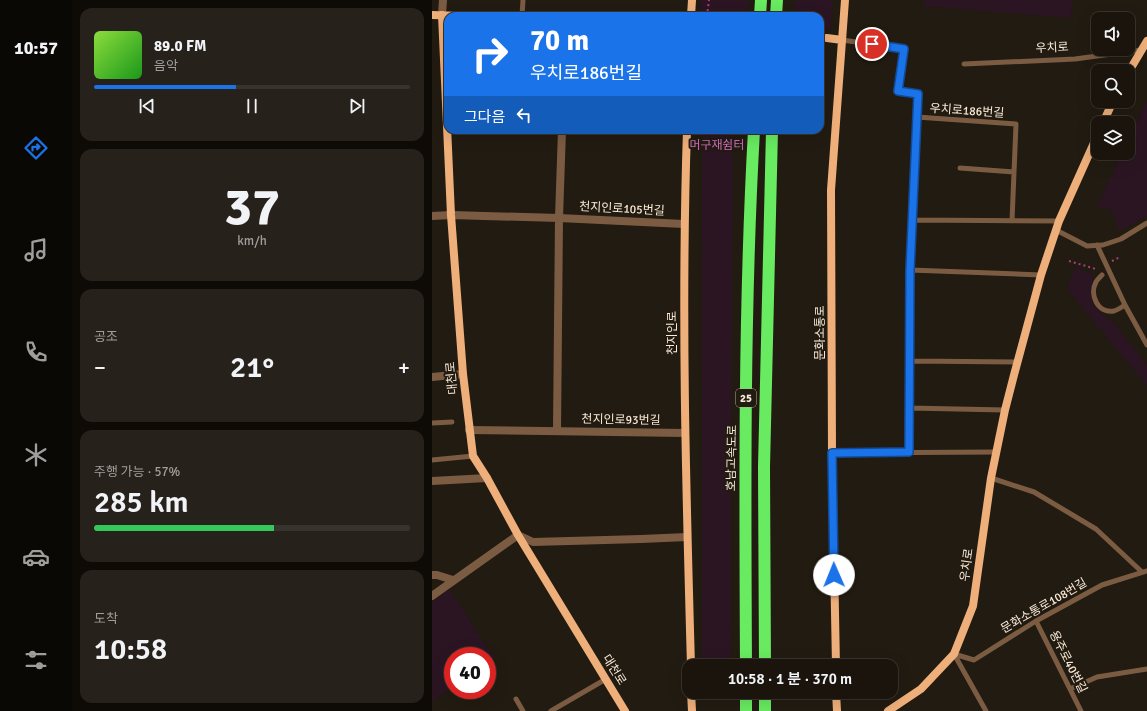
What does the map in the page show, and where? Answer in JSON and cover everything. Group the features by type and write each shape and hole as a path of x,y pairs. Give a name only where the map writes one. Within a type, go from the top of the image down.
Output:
{"highway":[{"path":"760,12 761,0"},
{"path":"776,12 777,0"},
{"name":"호남고속도로","path":"746,659 746,453 750,208 754,134"},
{"name":"25","path":"765,659 764,467 772,134"},
{"path":"746,699 746,711"},
{"path":"765,699 765,711"}],"street":[{"name":"대천로","path":"443,0 442,15 444,59"},
{"path":"691,12 692,0"},
{"name":"문화소통로","path":"836,659 832,453 831,190 845,0"},
{"path":"432,15 442,15"},
{"path":"827,38 842,40"},
{"path":"1133,64 1147,41"},
{"name":"대천로","path":"447,134 451,215 463,374 473,456 487,478 518,535 625,711"},
{"path":"556,431 559,218 562,134"},
{"name":"천지인로","path":"687,134 684,224 685,433 691,659"},
{"name":"우치로","path":"888,711 921,689 954,654 973,606 996,452 1017,362 1041,275 1059,221 1091,150"},
{"name":"천지인로105번길","path":"432,216 451,215 559,218 684,224"},
{"path":"432,377 463,374"},
{"name":"천지인로93번길","path":"469,430 685,433"},
{"path":"432,480 487,478"},
{"path":"432,596 518,535 534,542 687,537"},
{"path":"432,575 453,580"},
{"path":"692,699 692,711"},
{"path":"836,699 837,711"}],"lane":[{"path":"522,12 523,0"},
{"name":"우치로186번길","path":"842,40 904,49 898,91 918,94 910,270 908,408 909,452"},
{"name":"우치로","path":"964,64 1075,59 1141,50"},
{"name":"우치로186번길","path":"917,117 1016,124 1014,172"},
{"path":"960,168 1014,172 1012,221"},
{"path":"912,220 1059,221"},
{"path":"1056,230 1087,246 1097,246 1121,239 1147,223"},
{"path":"1097,246 1125,305 1147,345"},
{"path":"910,270 1041,275"},
{"path":"1102,275 1096,282 1094,288 1096,302 1100,307 1107,310 1114,310 1125,305"},
{"path":"909,361 1017,362"},
{"path":"908,408 1005,410"},
{"path":"432,423 452,422"},
{"path":"832,453 996,452"},
{"path":"432,460 473,456"},
{"path":"992,478 1034,492 1096,528 1144,571"},
{"name":"문화소통로108번길","path":"954,654 974,660 1036,621 1102,585 1144,571"},
{"name":"용주로40번길","path":"1036,621 1081,711"},
{"path":"954,654 986,711"},
{"path":"1070,689 1097,677 1147,669"},
{"path":"551,711 606,679"},
{"path":"516,699 523,711"}],"path":[{"path":"708,12 709,0"},
{"path":"1069,261 1095,269 1106,264"}],"green space":[{"path":"701,0 749,0 748,12 700,12"},
{"path":"795,0 833,0 831,29 824,29 824,12 794,12"},
{"path":"924,0 1072,0 1071,18 923,6"},
{"path":"1147,100 1147,216 1121,230 1116,230 1116,220 1112,212 1101,207 1096,208 1119,160 1135,160 1135,125"},
{"name":"머구재쉼터","path":"702,134 733,134 730,659 702,659"},
{"path":"1076,267 1092,274 1092,305 1115,324 1147,366 1147,386 1067,289"},
{"path":"449,589 487,647 444,647 444,692 432,701 432,602"}],"route":[{"path":"834,575 832,453 909,452 908,408 910,270 918,94 898,91 904,49 872,44"}]}
